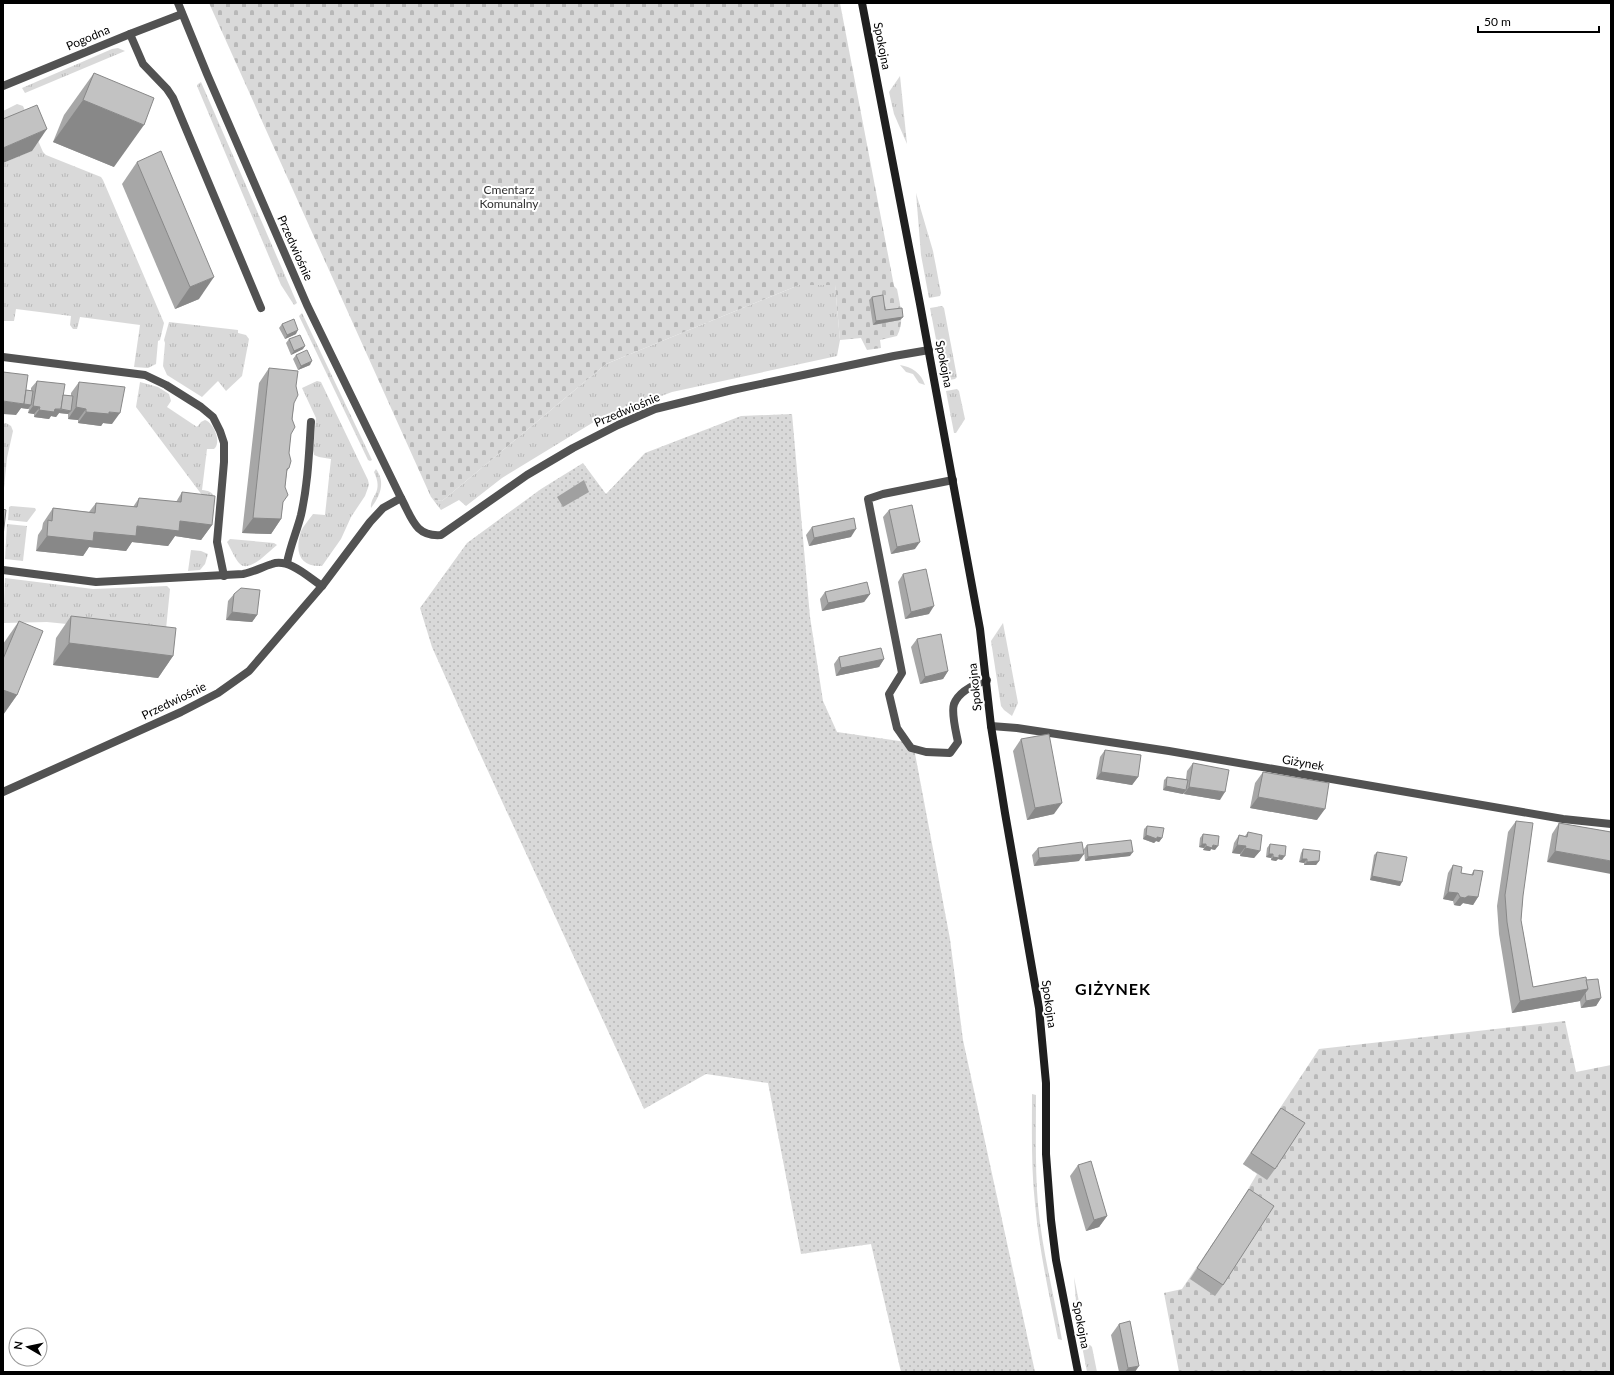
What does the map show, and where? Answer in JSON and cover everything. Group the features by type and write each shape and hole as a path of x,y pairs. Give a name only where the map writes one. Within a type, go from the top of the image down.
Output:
{"street":[{"name":"Przedwiośnie","path":"178,3 237,146 304,298 401,498 417,527 425,534 432,536 441,535 527,475 573,448 618,425 655,410 732,390 929,350"},
{"name":"Spokojna","path":"862,3 929,350 980,629 1005,814 1039,1008 1046,1083 1046,1154 1050,1213 1056,1260 1078,1372"},
{"name":"Pogodna","path":"3,86 182,14"},
{"path":"130,34 143,64 167,89 173,98 261,308"},
{"path":"3,356 145,374 166,385 213,416 224,443 224,462 217,542 224,576"},
{"path":"287,563 290,546 301,515 308,474 311,422"},
{"path":"953,480 883,494 868,499 902,673 890,694 897,728 911,748 926,752 950,753 958,742 954,704 961,695 974,685 986,680"},
{"name":"Przedwiośnie","path":"3,792 181,712 218,693 249,671 322,586 370,522 383,508 401,498"},
{"path":"3,570 96,582 224,576 255,572 274,563 287,563 322,586"},
{"name":"Giżynek","path":"992,726 1018,728 1169,751 1563,819 1611,824"}],"green space":[{"name":"Cmentarz Komunalny","path":"209,3 840,3 894,286 897,289 901,325 897,336 880,340 881,348 867,350 861,338 840,340 835,285 799,285 606,364 442,501 435,500 431,497"},
{"path":"118,48 125,51 25,93 22,88 112,49"},
{"path":"900,76 907,144 894,114 889,92"},
{"path":"201,82 297,303 294,305 281,285 197,86"},
{"path":"17,104 23,106 43,152 46,155 101,177 103,180 164,323 160,340 158,341 156,364 148,368 134,367 140,325 80,317 77,329 73,329 70,325 71,316 16,309 14,321 3,321 3,163 31,151 3,120 3,111"},
{"path":"916,193 933,251 941,293 940,296 929,298 921,255"},
{"path":"799,285 835,285 840,340 837,356 672,392 597,420 502,478 466,506 459,500 441,510 431,497 435,500 442,501 606,364"},
{"path":"942,306 944,308 957,377 955,379 944,381 930,308"},
{"path":"302,313 372,460 370,461 368,460 299,316"},
{"path":"169,322 238,330 238,333 246,335 249,339 242,376 226,391 218,381 202,397 167,375 163,366 164,340"},
{"path":"900,365 916,371 925,385 919,383 913,374 906,372"},
{"path":"317,381 321,382 368,480 369,485 365,496 351,517 341,539 322,566 315,566 304,562 298,548 303,527 313,514 325,515 331,459 314,455 313,450 316,418 302,388"},
{"path":"140,382 158,387 169,394 171,401 167,407 197,427 205,420 214,429 217,442 214,449 207,449 202,490 211,492 214,497 202,495 136,407"},
{"path":"957,389 959,391 965,419 956,433 954,433 946,391"},
{"path":"792,414 810,617 823,701 837,732 913,743 950,939 963,1040 1035,1372 901,1372 871,1244 801,1254 768,1083 706,1074 644,1109 470,732 432,647 420,608 467,543 541,489 583,463 606,494 645,453 741,416"},
{"path":"6,423 11,426 13,431 7,458 3,498 3,424"},
{"path":"376,469 381,479 381,489 371,508 372,500 378,485 374,472"},
{"path":"9,507 35,508 36,510 27,522 8,520"},
{"path":"7,524 27,526 23,561 5,559"},
{"path":"230,539 274,543 277,545 254,564 244,566 240,564 233,554 227,542"},
{"path":"191,550 201,551 208,554 205,564 200,570 188,571"},
{"path":"5,578 93,589 167,586 170,589 166,629 137,631 47,622 3,623"},
{"path":"1003,623 1018,703 1012,716 1001,706 991,641"},
{"path":"1565,1021 1576,1072 1611,1065 1611,1372 1179,1372 1164,1293 1182,1289 1241,1201 1257,1174 1243,1164 1319,1049"},
{"path":"1032,1094 1036,1095 1036,1178 1040,1222 1045,1256 1062,1340 1058,1339 1039,1238 1032,1163"},
{"path":"1074,1277 1085,1332 1079,1337"},
{"path":"1090,1345 1092,1347 1097,1372 1087,1372 1082,1346"}],"shaded area":[{"path":"584,480 589,492 563,507 557,497"}],"building":[{"path":"94,73 154,98 144,125 83,100"},
{"path":"37,105 47,129 3,148 3,119"},
{"path":"161,151 214,277 190,287 137,162"},
{"path":"883,295 885,310 902,308 903,317 876,321 872,297"},
{"path":"294,319 298,330 287,335 282,324"},
{"path":"300,335 305,346 294,351 289,339"},
{"path":"307,350 312,361 301,366 296,355"},
{"path":"269,368 298,371 296,386 298,395 294,403 292,419 295,427 291,434 289,453 291,461 289,468 287,469 285,487 288,495 283,502 281,519 253,518"},
{"path":"3,372 28,375 24,404 3,401"},
{"path":"37,381 65,384 61,409 55,409 54,412 39,410 40,407 33,406"},
{"path":"79,382 125,387 120,413 109,412 109,414 86,412 86,409 76,407"},
{"path":"26,390 33,391 31,405 24,404"},
{"path":"63,395 73,396 71,411 61,409"},
{"path":"182,492 215,496 212,525 180,521 179,531 137,526 136,536 94,532 93,541 47,536 48,520 52,521 53,508 95,513 96,503 137,507 139,498 181,502"},
{"path":"912,505 920,542 897,547 889,510"},
{"path":"3,509 6,510 3,536"},
{"path":"854,518 856,529 814,538 812,527"},
{"path":"926,569 934,606 911,612 903,574"},
{"path":"867,582 870,594 828,603 825,592"},
{"path":"241,588 260,590 257,615 232,612 234,594"},
{"path":"71,616 176,628 173,656 69,643"},
{"path":"19,621 43,631 17,695 3,690 3,659"},
{"path":"941,634 948,671 925,677 917,639"},
{"path":"881,648 884,659 841,668 839,657"},
{"path":"1049,734 1062,803 1035,808 1021,739"},
{"path":"1105,750 1141,755 1138,777 1101,772"},
{"path":"1193,763 1229,770 1225,792 1189,787"},
{"path":"1263,772 1329,783 1325,809 1258,797"},
{"path":"1167,777 1188,780 1186,790 1166,786"},
{"path":"1516,821 1533,823 1521,920 1533,987 1586,977 1588,989 1520,1001 1507,922 1505,895"},
{"path":"1559,823 1611,832 1611,861 1555,851"},
{"path":"1147,826 1164,828 1162,838 1157,837 1157,839 1146,835"},
{"path":"1248,832 1262,835 1260,851 1245,848 1246,846 1237,845 1239,835 1247,837"},
{"path":"1203,834 1219,836 1218,846 1213,845 1212,848 1206,846 1206,844 1202,844"},
{"path":"1131,840 1133,852 1088,857 1087,845"},
{"path":"1082,842 1084,854 1039,858 1038,848"},
{"path":"1270,844 1286,846 1285,856 1279,855 1279,858 1273,857 1273,854 1269,854"},
{"path":"1303,849 1320,851 1319,861 1307,862 1307,859 1302,859"},
{"path":"1377,852 1407,857 1402,882 1372,876"},
{"path":"1453,865 1462,867 1461,873 1473,875 1474,870 1483,871 1478,897 1468,896 1465,898 1460,897 1458,893 1448,892"},
{"path":"1598,979 1601,998 1586,1001 1585,993 1588,989 1586,980"},
{"path":"1281,1108 1305,1123 1275,1169 1251,1153"},
{"path":"1091,1161 1107,1216 1094,1220 1078,1165"},
{"path":"1249,1189 1274,1206 1223,1285 1197,1268"},
{"path":"1130,1321 1139,1366 1128,1368 1119,1324"}],"district":[{"name":"GIŻYNEK","path":"1113,989"}]}
